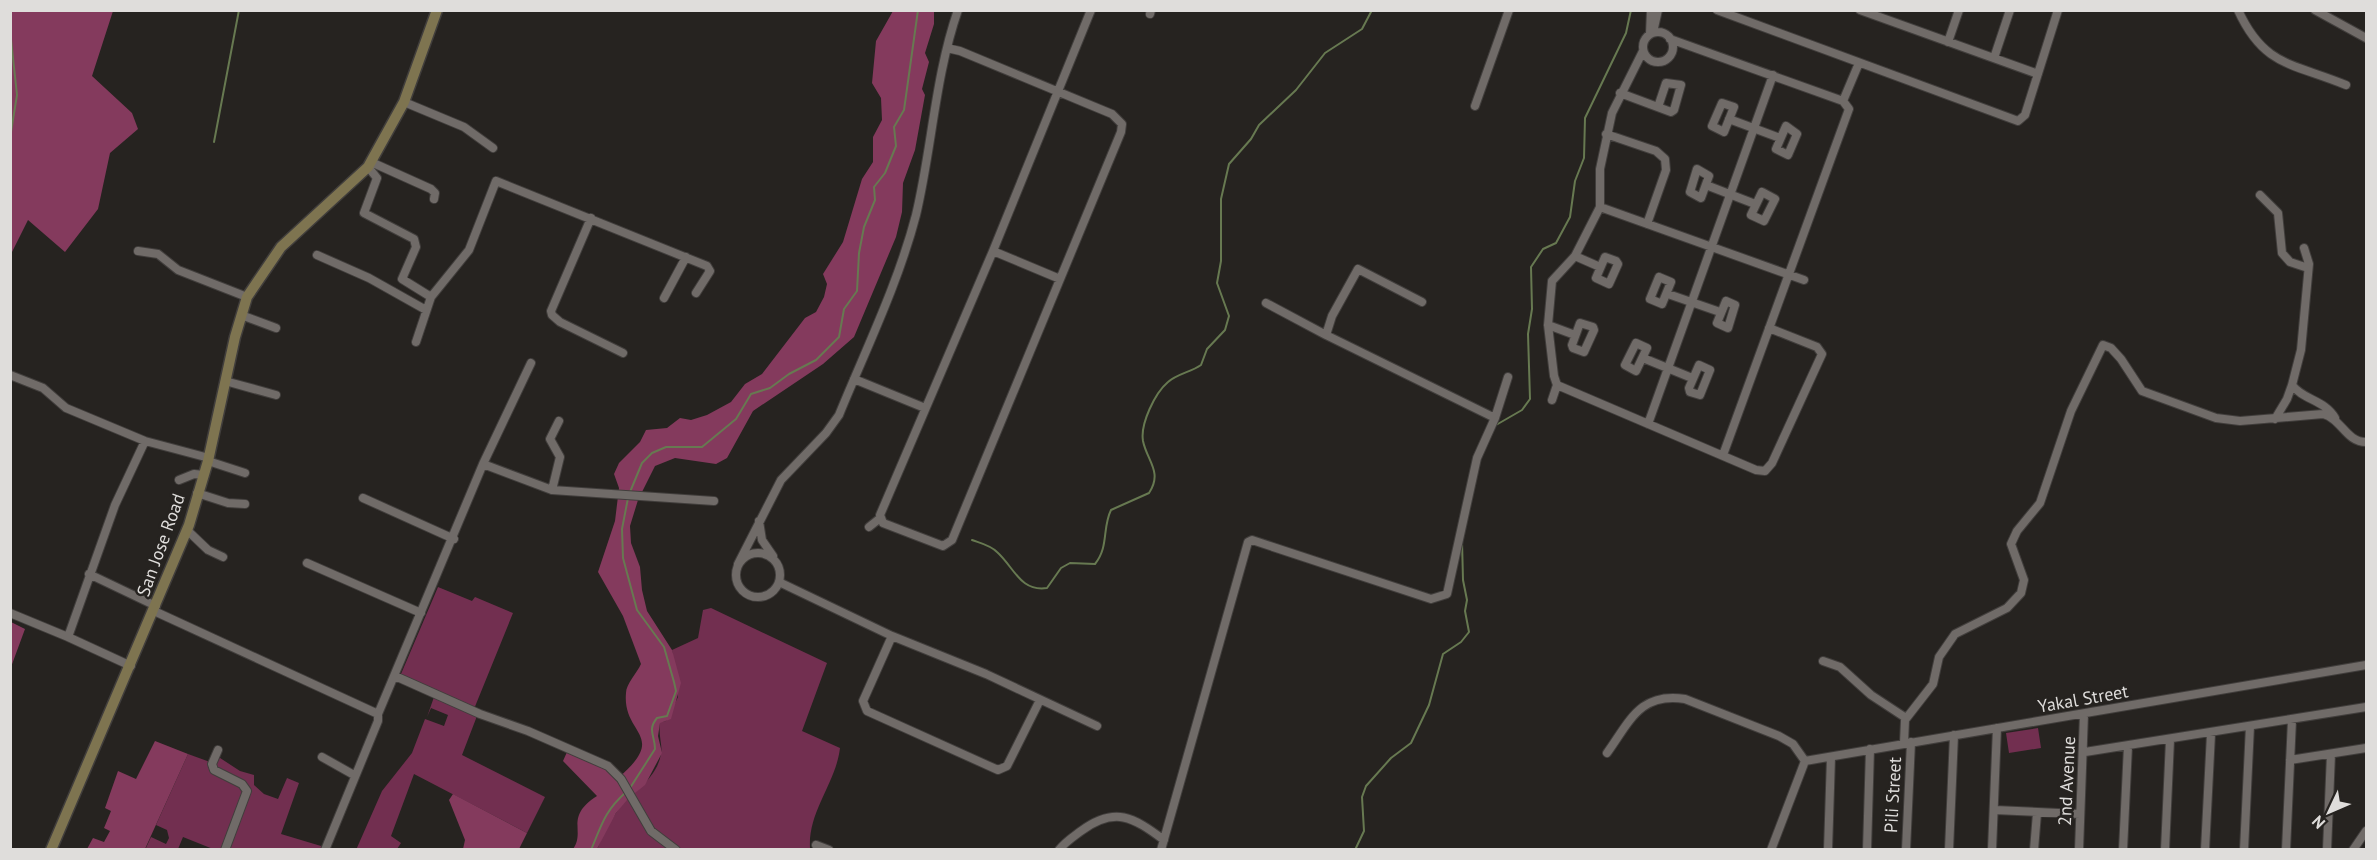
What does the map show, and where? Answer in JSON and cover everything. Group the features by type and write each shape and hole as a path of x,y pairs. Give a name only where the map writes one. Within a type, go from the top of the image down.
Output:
{"street":[{"name":"San Jose Road","path":"51,849 187,530 208,460 225,381 247,297 281,247 369,164 404,102 437,10"},
{"path":"759,520 762,540 775,559 780,572 779,582 769,595 762,597 748,595 742,591 736,578 738,564 759,520 781,480 839,415 902,266 916,214 947,48 958,10"},
{"path":"869,527 879,519 993,251 1090,10"},
{"path":"1475,106 1509,10"},
{"path":"1651,10 1652,33"},
{"path":"1552,400 1557,385 1548,325 1552,281 1575,256 1600,207 1600,169 1606,134 1620,93 1643,51 1644,42 1652,33 1658,10"},
{"path":"1717,10 2014,121 2022,119 2025,115 2058,10"},
{"path":"1860,10 2038,74"},
{"path":"1948,42 1959,10"},
{"path":"1994,58 2010,10"},
{"path":"2238,10 2249,35 2270,54 2346,85"},
{"path":"2315,10 2367,38"},
{"path":"1652,33 1664,33 1670,39 1842,101 1849,113 1723,454"},
{"path":"1643,51 1649,59 1664,60 1672,49 1670,39"},
{"path":"879,519 937,546 943,546 952,540 1121,132 1122,124 1112,114 947,48"},
{"path":"1842,101 1859,63"},
{"path":"1648,424 1773,75"},
{"path":"1620,93 1658,107"},
{"path":"404,102 464,127 493,148"},
{"path":"1729,119 1780,138"},
{"path":"1606,134 1656,151 1665,159 1666,170 1647,224"},
{"path":"369,164 431,189 435,193 434,199"},
{"path":"369,164 377,178 364,213 414,239 416,247 402,279 431,297"},
{"path":"416,342 431,297 469,250 496,181 709,268 696,293"},
{"path":"1706,185 1755,204"},
{"path":"2260,195 2278,213 2282,253 2290,262 2308,268"},
{"path":"1600,207 1804,280"},
{"path":"591,218 551,311 560,322 623,353"},
{"path":"2276,418 2288,399 2301,350 2308,268 2304,248"},
{"path":"138,251 158,254 178,270 247,297"},
{"path":"993,251 1060,279"},
{"path":"318,255 369,278 426,310"},
{"path":"1575,256 1600,267"},
{"path":"664,298 686,257"},
{"path":"1326,336 1332,316 1358,269 1422,302"},
{"path":"1668,294 1720,312"},
{"path":"1266,303 1326,336 1495,418"},
{"path":"242,315 276,328"},
{"path":"1548,325 1575,334"},
{"path":"1557,385 1756,470 1765,471 1772,463 1822,354 1817,346 1768,328"},
{"path":"1823,661 1840,666 1871,695 1906,718 1932,684 1940,654 1955,634 2007,608 2021,593 2024,580 2013,557 2011,544 2016,531 2040,503 2071,411 2103,345 2121,359 2142,391 2216,418 2240,421 2323,414 2335,418"},
{"path":"1643,358 1692,378"},
{"path":"326,849 354,775 378,721 378,714 454,539 483,464 531,363"},
{"path":"10,375 43,388 66,408 146,441 245,473"},
{"path":"1161,849 1248,542 1252,540 1431,599 1447,594 1477,458 1495,418 1508,377"},
{"path":"854,379 925,408"},
{"path":"225,381 276,395"},
{"path":"2292,385 2296,391 2321,403 2351,437 2360,442 2367,442"},
{"path":"552,490 560,457 550,439 559,421"},
{"path":"68,637 115,505 146,441"},
{"path":"483,464 552,490 605,491 714,501"},
{"path":"179,480 194,474 204,475"},
{"path":"197,493 228,503 245,504"},
{"path":"363,498 454,539"},
{"path":"187,530 208,550 223,557"},
{"path":"738,564 742,558 756,552 775,559"},
{"path":"307,563 421,613"},
{"path":"89,574 155,609 372,709 378,714"},
{"path":"779,582 892,636 1097,726"},
{"path":"10,613 130,666"},
{"path":"892,636 863,701 867,711 998,770 1007,766 1040,700"},
{"name":"Yakal Street","path":"1805,761 2367,665"},
{"path":"395,676 480,714 571,748 608,766 621,779 651,831 676,849"},
{"path":"1607,753 1643,706 1660,697 1685,699 1779,736 1793,744 1805,761 1772,849"},
{"path":"2085,753 2367,707"},
{"name":"2nd Avenue","path":"2079,849 2085,753 2084,714"},
{"name":"Pili Street","path":"1906,718 1902,735 1907,743 1906,849"},
{"path":"2286,849 2292,720"},
{"path":"2244,849 2250,726"},
{"path":"1992,849 1997,728"},
{"path":"2205,849 2211,734"},
{"path":"1949,849 1954,735"},
{"path":"2165,849 2170,740"},
{"path":"2123,849 2128,746"},
{"path":"2290,760 2367,748"},
{"path":"1867,849 1870,749"},
{"path":"218,750 213,769 242,784 247,793 225,849"},
{"path":"2327,849 2331,754"},
{"path":"322,757 354,775"},
{"path":"1828,849 1831,757"},
{"path":"1995,810 2080,814"},
{"path":"2034,849 2037,813"},
{"path":"1059,849 1096,821 1118,815 1140,824 1164,840"},
{"path":"2353,849 2367,831"},
{"path":"816,845 829,849"}],"shaded area":[{"path":"11,10 113,11 92,76 132,113 138,129 110,153 98,209 65,252 28,220 11,254"},
{"path":"893,11 934,11 934,24 925,53 929,62 922,89 925,95 915,150 903,183 902,212 896,237 854,337 823,364 753,411 727,458 716,464 675,458 655,466 638,500 630,526 631,543 640,567 647,611 672,650 681,683 671,719 660,723 658,736 662,753 645,785 616,813 597,849 573,849 578,836 578,817 587,804 597,796 563,761 567,752 606,768 617,779 640,753 642,743 630,718 626,693 641,664 623,616 598,572 615,521 619,488 614,474 619,463 640,442 646,430 667,428 680,418 691,420 707,415 731,402 745,384 762,374 805,318 816,312 824,297 827,284 823,274 843,242 862,179 873,162 873,137 882,120 881,98 872,83 876,41"},
{"path":"438,587 472,601 475,597 513,613 474,709 401,674"},
{"path":"711,608 827,663 802,731 840,748 833,773 813,822 810,848 812,849 597,850 616,813 654,772 661,751 660,722 666,721 678,697 672,650 698,638 703,610"},
{"path":"11,622 25,629 11,667"},
{"path":"434,697 477,716 462,755 545,797 527,833 414,774 391,836 401,843 397,849 356,850 382,791 412,753 425,719 444,726 448,715 431,708 427,717"},
{"path":"2038,728 2041,748 2009,753 2006,733"},
{"path":"155,741 188,754 145,849 87,849 93,838 104,842 110,831 104,828 111,811 105,808 118,771 136,779"},
{"path":"188,754 210,762 215,775 237,785 244,792 223,849 213,849 183,837 178,849 145,850 151,837 166,844 169,838 167,830 156,825"},
{"path":"217,756 240,771 254,775 254,785 264,794 278,799 287,778 299,783 281,834 321,846 323,849 227,849 249,790 220,773 214,764"},
{"path":"453,794 527,833 519,849 463,849 465,840 449,800"}],"waterway":[{"path":"214,142 239,10"},
{"path":"630,492 642,463 652,453 666,447 702,447 736,419 751,394 770,388 789,374 816,360 839,337 844,309 857,291 859,253 864,227 875,200 874,187 885,173 896,146 894,127 904,110 918,10"},
{"path":"972,540 994,550 1018,577 1030,586 1047,588 1061,568 1070,563 1095,564 1102,551 1111,510 1149,493 1155,479 1143,441 1143,434 1150,409 1158,393 1168,382 1201,365 1207,349 1225,330 1229,316 1217,283 1221,261 1221,199 1229,164 1251,139 1259,125 1296,90 1325,53 1362,29 1372,10"},
{"path":"1496,425 1522,410 1530,399 1528,334 1532,309 1531,267 1543,249 1556,243 1570,217 1575,181 1584,158 1585,118 1626,33 1631,10"},
{"path":"10,30 17,95 10,138"},
{"path":"628,498 622,529 623,558 637,610 664,647 676,691 667,716 657,718 652,726 655,749 630,788"},
{"path":"1355,850 1364,831 1362,797 1366,786 1391,758 1411,743 1429,705 1443,654 1461,642 1469,632 1465,611 1467,600 1463,580 1462,541"},
{"path":"591,850 608,812 626,792"}]}
